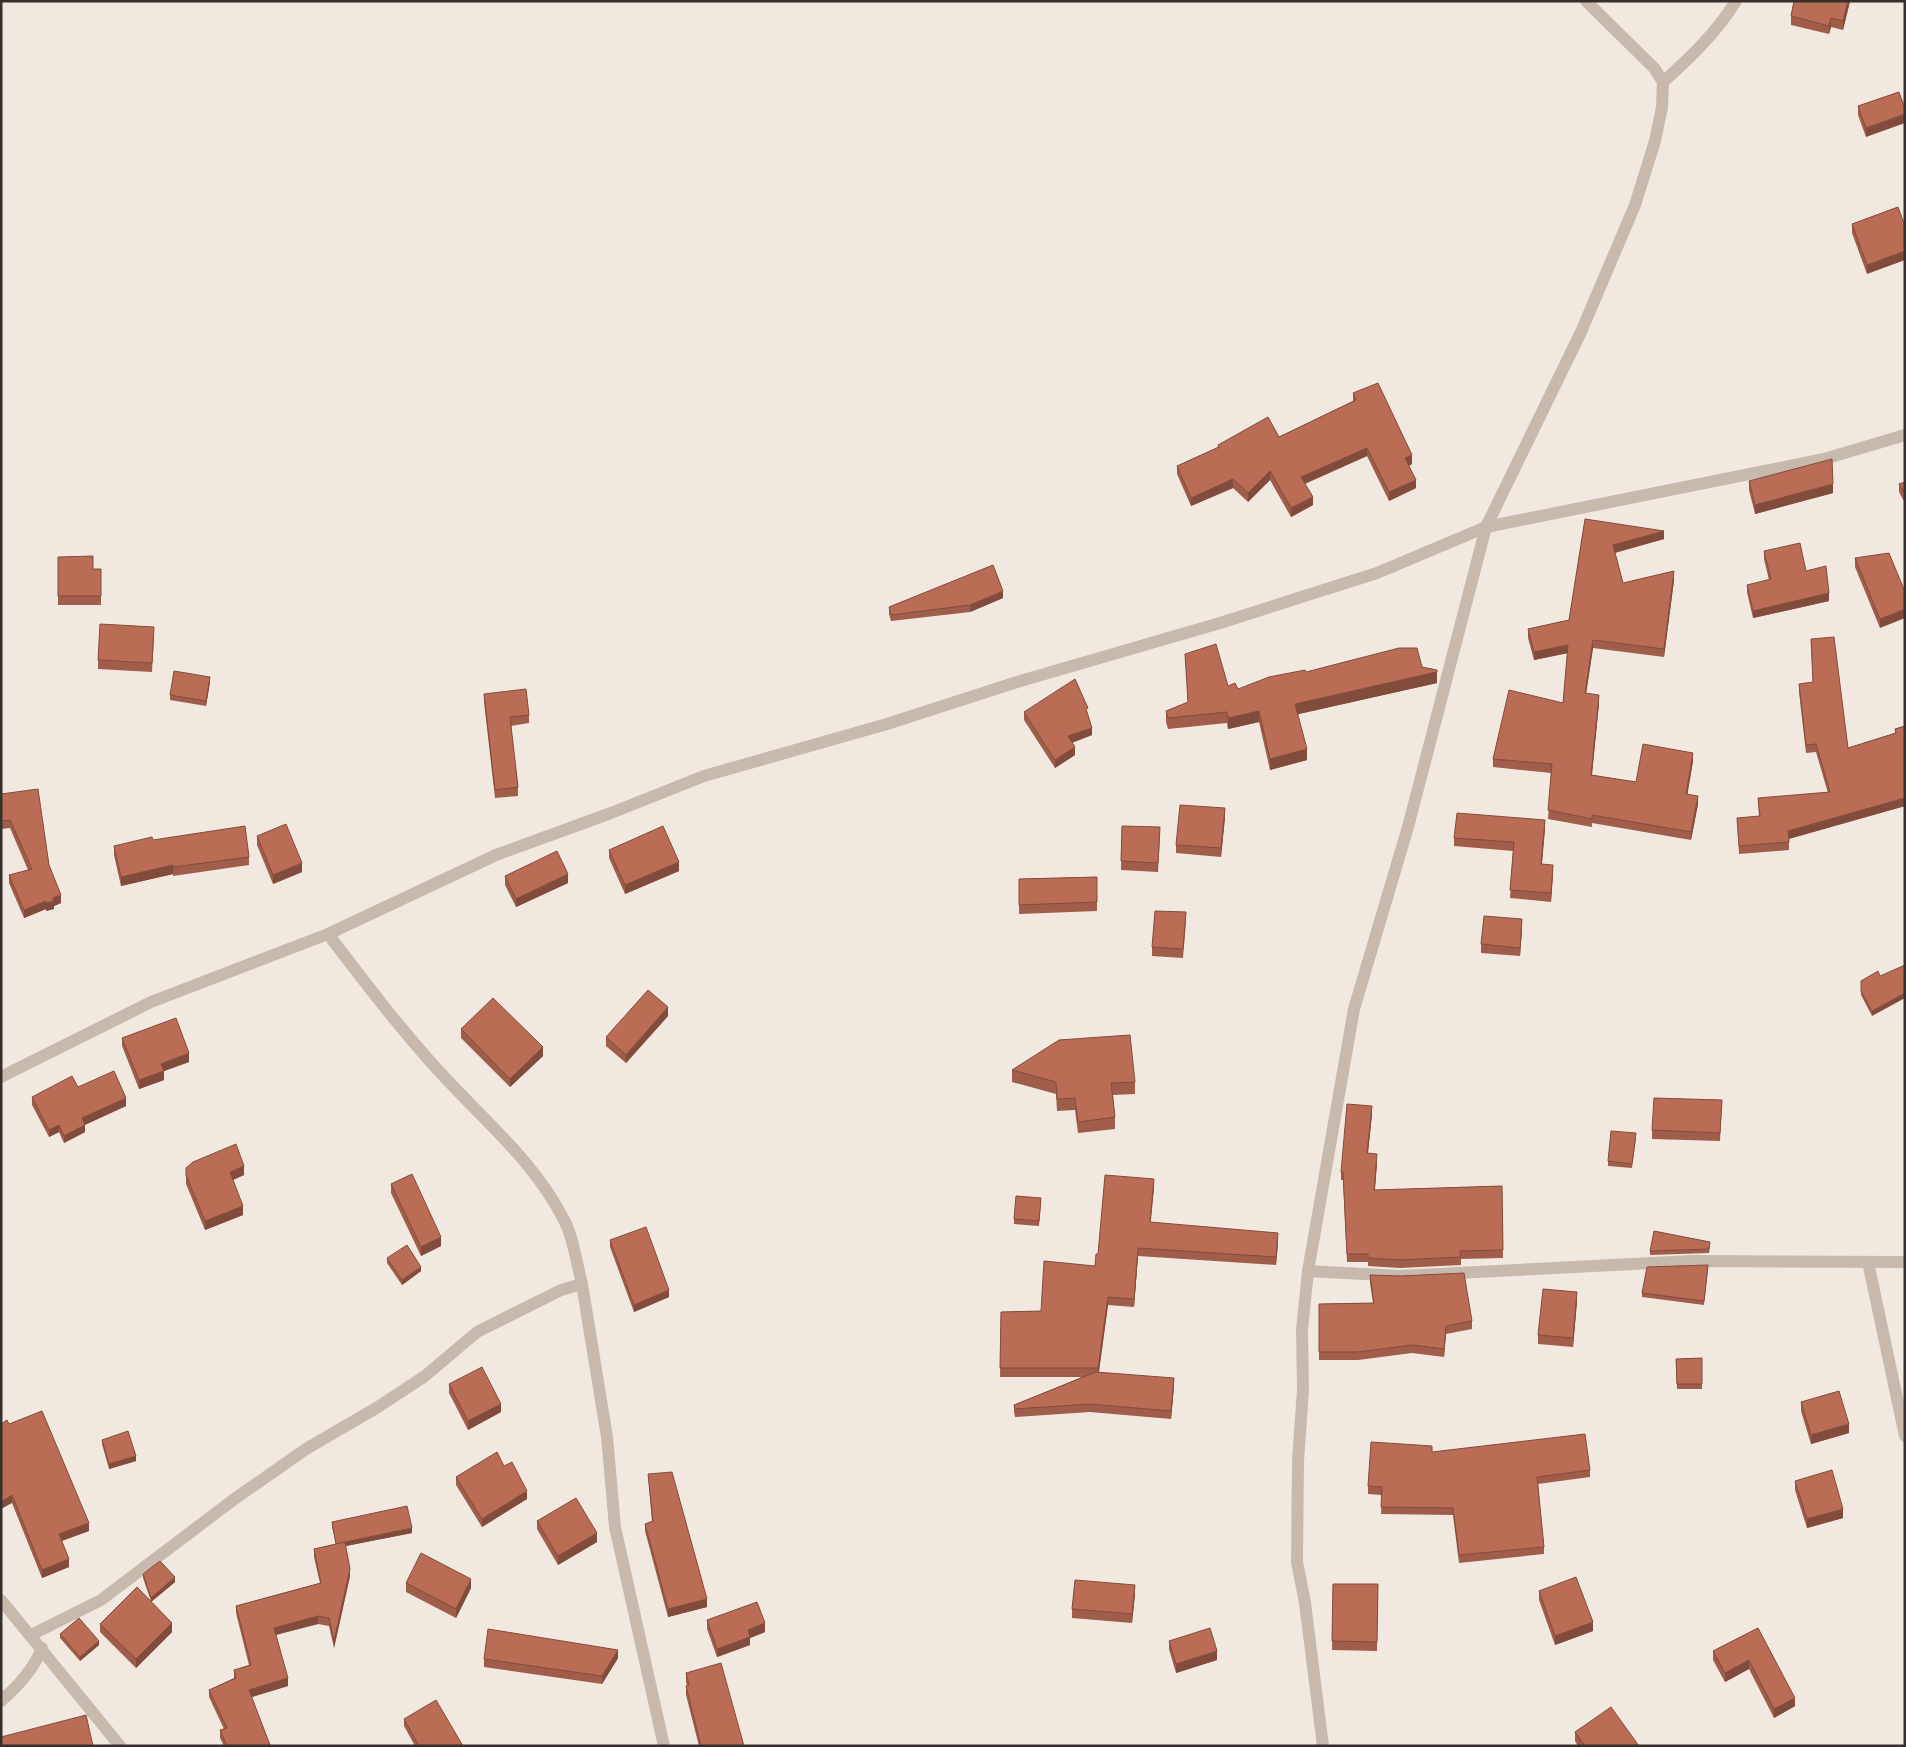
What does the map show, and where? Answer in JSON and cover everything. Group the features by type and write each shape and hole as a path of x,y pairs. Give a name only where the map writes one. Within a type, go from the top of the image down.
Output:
{"street":[{"path":"1323,1746 1305,1603 1297,1562 1297,1471 1303,1389 1302,1330 1308,1271 1354,1009 1408,827 1486,527 1581,332 1635,205 1655,141 1662,107 1663,82 1637,51 1586,1"},
{"path":"1663,82 1695,54 1714,34 1736,1"},
{"path":"1,1077 151,1002 328,934 496,856 704,776 888,724 1017,682 1238,617 1378,573 1486,527 1824,459 1905,435"},
{"path":"328,934 373,994 438,1070 501,1133 532,1169 566,1223 582,1284 607,1438 615,1527 664,1746"},
{"path":"1308,1271 1400,1276 1691,1261 1905,1262"},
{"path":"1868,1262 1905,1436"},
{"path":"31,1635 101,1600 233,1500 306,1449 378,1407 424,1376 477,1332 562,1290 582,1284"},
{"path":"1,1600 120,1746"},
{"path":"1,1701 20,1684 35,1664 42,1648"}],"building":[{"path":"1794,1 1848,1 1843,21 1831,18 1829,26 1791,16"},
{"path":"1899,92 1905,114 1866,128 1858,106"},
{"path":"1898,207 1905,226 1905,251 1867,265 1852,224"},
{"path":"1378,383 1412,455 1405,458 1416,480 1389,492 1367,448 1301,477 1313,497 1291,508 1270,471 1248,493 1233,479 1191,498 1177,466 1219,447 1218,445 1268,417 1279,437 1356,400 1353,393"},
{"path":"1832,459 1833,484 1755,505 1749,481"},
{"path":"1905,482 1905,494 1899,484"},
{"path":"1585,519 1664,531 1613,545 1623,583 1674,571 1664,649 1593,640 1585,693 1599,695 1591,775 1636,782 1643,744 1693,753 1686,794 1698,796 1691,832 1592,815 1592,819 1548,810 1552,764 1493,759 1509,690 1563,703 1568,645 1534,652 1528,629 1569,620"},
{"path":"1800,543 1806,571 1826,566 1829,593 1753,611 1747,585 1771,579 1764,551"},
{"path":"1889,553 1905,592 1905,609 1880,619 1855,558"},
{"path":"93,556 93,569 101,569 101,596 58,596 58,557"},
{"path":"993,565 1003,591 970,605 891,615 889,607"},
{"path":"100,624 154,627 152,663 98,660"},
{"path":"1834,637 1848,748 1896,733 1895,729 1905,726 1905,798 1788,831 1789,842 1739,846 1737,818 1760,816 1758,798 1830,792 1816,744 1806,745 1799,684 1813,682 1811,639"},
{"path":"1216,644 1228,686 1235,683 1238,689 1269,677 1305,670 1306,672 1399,648 1417,648 1422,667 1437,670 1437,672 1295,704 1307,749 1270,759 1259,711 1228,718 1227,712 1168,718 1166,711 1188,702 1185,654"},
{"path":"174,671 210,677 206,701 170,695"},
{"path":"1075,679 1088,708 1086,709 1092,728 1068,736 1075,747 1055,760 1024,712"},
{"path":"526,689 529,715 510,717 518,787 495,790 484,694"},
{"path":"38,789 49,865 61,895 53,898 54,901 46,903 46,901 24,910 9,875 32,869 10,820 1,821 1,794"},
{"path":"1180,805 1225,808 1221,848 1176,845"},
{"path":"1457,813 1545,820 1541,864 1553,865 1551,893 1510,890 1514,842 1454,838"},
{"path":"286,824 302,863 273,875 257,836"},
{"path":"245,826 249,857 173,867 173,865 121,877 114,846 152,837 153,840"},
{"path":"663,826 679,862 625,885 609,850"},
{"path":"1122,826 1160,827 1158,863 1121,861"},
{"path":"557,851 568,874 516,899 505,876"},
{"path":"1097,877 1097,902 1019,905 1019,879"},
{"path":"1155,911 1186,912 1183,949 1152,947"},
{"path":"1484,916 1522,919 1520,948 1481,944"},
{"path":"1905,965 1905,993 1872,1011 1861,991 1861,981 1878,971 1880,976"},
{"path":"648,990 668,1007 626,1055 606,1037"},
{"path":"493,998 543,1047 510,1079 461,1029"},
{"path":"176,1018 189,1053 161,1064 164,1071 139,1080 122,1038"},
{"path":"1130,1035 1135,1082 1111,1083 1115,1117 1078,1122 1075,1098 1057,1099 1056,1082 1012,1070 1059,1040"},
{"path":"114,1071 126,1098 82,1118 85,1125 64,1136 59,1125 49,1130 32,1097 72,1076 78,1087"},
{"path":"1654,1098 1722,1100 1720,1133 1652,1130"},
{"path":"1347,1104 1372,1106 1367,1153 1377,1154 1374,1190 1502,1186 1503,1250 1460,1251 1461,1257 1400,1260 1368,1258 1368,1254 1347,1254 1343,1172 1341,1172"},
{"path":"1611,1131 1636,1133 1632,1164 1608,1161"},
{"path":"236,1144 244,1166 230,1172 243,1206 205,1221 186,1175 186,1168 193,1162"},
{"path":"412,1174 441,1237 421,1247 391,1184"},
{"path":"1105,1175 1154,1179 1150,1222 1278,1233 1276,1257 1138,1248 1134,1299 1108,1297 1098,1368 1000,1368 1001,1312 1041,1311 1044,1261 1095,1266 1096,1254 1098,1254"},
{"path":"1016,1196 1041,1198 1039,1221 1014,1219"},
{"path":"646,1227 669,1290 634,1305 610,1240"},
{"path":"1654,1231 1710,1242 1709,1249 1650,1251"},
{"path":"407,1245 421,1267 402,1280 387,1258"},
{"path":"1708,1265 1704,1301 1642,1293 1647,1267"},
{"path":"1464,1273 1472,1321 1446,1326 1444,1349 1412,1345 1358,1352 1319,1352 1319,1304 1374,1303 1370,1275 1400,1276"},
{"path":"1543,1289 1577,1292 1573,1338 1538,1335"},
{"path":"1702,1358 1702,1384 1677,1384 1676,1359"},
{"path":"482,1367 501,1404 468,1421 449,1384"},
{"path":"1096,1372 1174,1378 1171,1411 1090,1404 1015,1409 1014,1405"},
{"path":"1839,1391 1849,1424 1811,1435 1801,1402"},
{"path":"42,1411 89,1523 59,1534 69,1559 42,1570 12,1495 1,1502 1,1424 7,1420 9,1424"},
{"path":"128,1431 136,1456 109,1464 102,1440"},
{"path":"1585,1434 1590,1470 1537,1477 1544,1547 1459,1555 1453,1508 1381,1507 1382,1487 1368,1486 1371,1442 1432,1446 1432,1452"},
{"path":"497,1452 504,1466 512,1462 527,1491 482,1519 456,1477"},
{"path":"1832,1470 1843,1509 1807,1519 1795,1481"},
{"path":"672,1472 707,1599 668,1609 645,1524 653,1521 648,1474"},
{"path":"576,1498 597,1533 558,1556 537,1521"},
{"path":"407,1506 412,1528 336,1544 332,1522"},
{"path":"345,1542 350,1569 334,1641 329,1618 318,1616 274,1628 288,1678 249,1690 270,1745 227,1746 220,1730 227,1728 209,1690 236,1678 234,1670 251,1665 236,1606 321,1583 314,1549"},
{"path":"421,1553 471,1579 456,1609 406,1583"},
{"path":"160,1561 175,1577 151,1598 143,1574"},
{"path":"1576,1577 1593,1622 1555,1636 1539,1591"},
{"path":"1075,1580 1135,1585 1132,1614 1072,1609"},
{"path":"1333,1584 1378,1584 1377,1642 1332,1641"},
{"path":"137,1587 172,1623 136,1659 100,1624"},
{"path":"757,1602 765,1623 748,1630 750,1637 717,1649 707,1620"},
{"path":"79,1618 99,1641 80,1657 60,1634"},
{"path":"1210,1628 1217,1651 1176,1664 1169,1641"},
{"path":"1758,1628 1795,1698 1774,1709 1749,1660 1725,1673 1713,1651"},
{"path":"488,1629 618,1650 602,1676 484,1659"},
{"path":"721,1663 744,1746 701,1746 686,1686 689,1685 686,1673"},
{"path":"436,1700 463,1746 419,1746 404,1719"},
{"path":"1611,1707 1639,1746 1585,1746 1575,1732"},
{"path":"86,1715 93,1746 1,1746 1,1737"}]}
